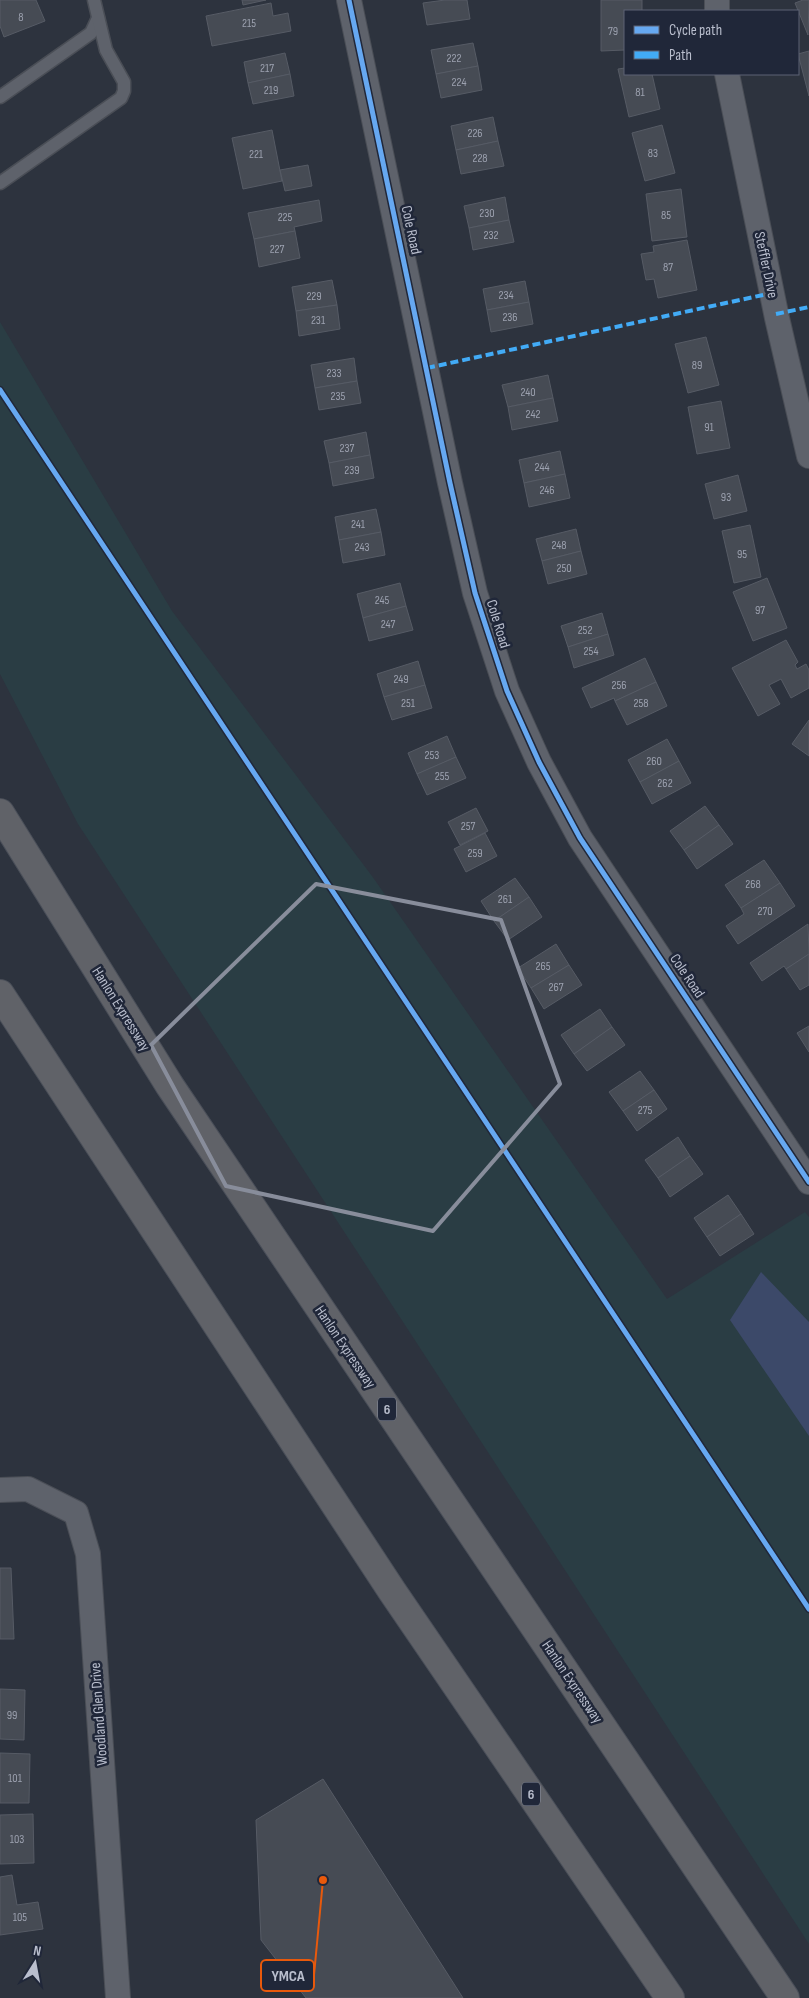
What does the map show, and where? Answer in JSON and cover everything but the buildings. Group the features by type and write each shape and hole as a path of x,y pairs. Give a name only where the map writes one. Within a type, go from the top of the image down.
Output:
{"highway":[{"name":"Hanlon Expressway","path":"0,813 14,839 170,1086 785,1998"},
{"name":"6","path":"0,994 392,1591 670,1998"}],"street":[{"name":"Cole Road","path":"349,0 450,483 476,593 507,691 539,762 580,838 805,1168"},
{"name":"Steffler Drive","path":"727,75 776,314 809,456"},
{"name":"Woodland Glen Drive","path":"0,1490 28,1489 76,1513 88,1554 118,1998"}],"lane":[{"path":"0,184 121,98 124,91 124,82 106,50 94,0"},
{"path":"0,97 91,33 98,18"}],"highlighted area":[{"path":"316,884 501,920 560,1084 433,1231 226,1186 151,1045"}],"shaded area":[{"path":"0,322 172,611 372,876 667,1299 805,1212 809,1217 809,1944 78,824 0,674"}],"water":[{"path":"761,1272 809,1322 809,1436 730,1320"}],"marked path":[{"path":"427,368 772,293"},
{"path":"776,314 809,307"}],"cycle path":[{"path":"349,0 450,483 475,593 507,691 539,762 580,838 809,1182"},
{"path":"0,390 809,1609"}],"place":[{"name":"YMCA","path":"323,1880"}]}
